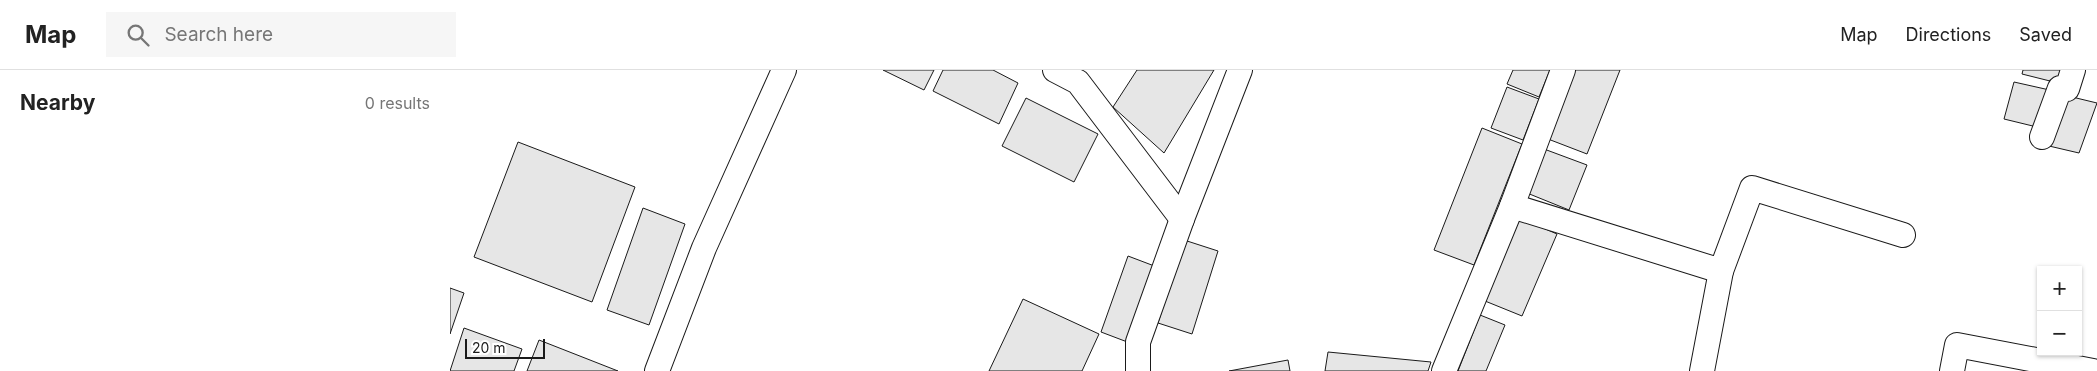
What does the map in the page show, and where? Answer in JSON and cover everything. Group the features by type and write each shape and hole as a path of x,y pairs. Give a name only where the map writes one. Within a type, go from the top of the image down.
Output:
{"street":[{"path":"657,371 704,248 784,70"},
{"path":"1054,70 1078,82 1182,219"},
{"path":"1138,371 1138,342 1182,219 1240,70"},
{"path":"1444,371 1512,206 1563,70"},
{"path":"2042,137 2060,88 2067,89 2073,70"},
{"path":"1702,371 1721,271 1752,188 1903,235"},
{"path":"1512,206 1721,271"},
{"path":"1952,371 1957,345 2093,371"}],"building":[{"path":"883,70 934,70 924,90"},
{"path":"943,70 993,70 1018,83 999,124 933,91"},
{"path":"1137,70 1214,70 1164,153 1113,107"},
{"path":"1513,70 1550,70 1539,97 1507,84"},
{"path":"1575,70 1620,70 1587,154 1548,139"},
{"path":"2023,70 2066,70 2062,84 2022,74"},
{"path":"2014,82 2054,91 2041,128 2004,119"},
{"path":"1507,87 1539,99 1523,140 1491,128"},
{"path":"2068,96 2097,103 2079,153 2049,146"},
{"path":"1026,98 1098,134 1074,182 1002,146"},
{"path":"1482,128 1522,144 1474,265 1434,250"},
{"path":"518,142 635,187 592,302 474,257"},
{"path":"1544,149 1587,165 1569,210 1527,193"},
{"path":"643,208 685,224 649,325 607,310"},
{"path":"1520,218 1557,234 1522,316 1485,301"},
{"path":"1184,240 1218,251 1192,334 1158,323"},
{"path":"1128,256 1157,267 1130,343 1101,332"},
{"path":"450,288 464,293 450,334"},
{"path":"1023,299 1099,334 1082,371 989,371"},
{"path":"1480,315 1505,325 1486,371 1458,371"},
{"path":"464,328 522,349 514,371 450,371"},
{"path":"539,340 618,371 527,371"},
{"path":"1328,352 1431,362 1428,371 1325,371"},
{"path":"1288,360 1290,371 1229,371"}]}
